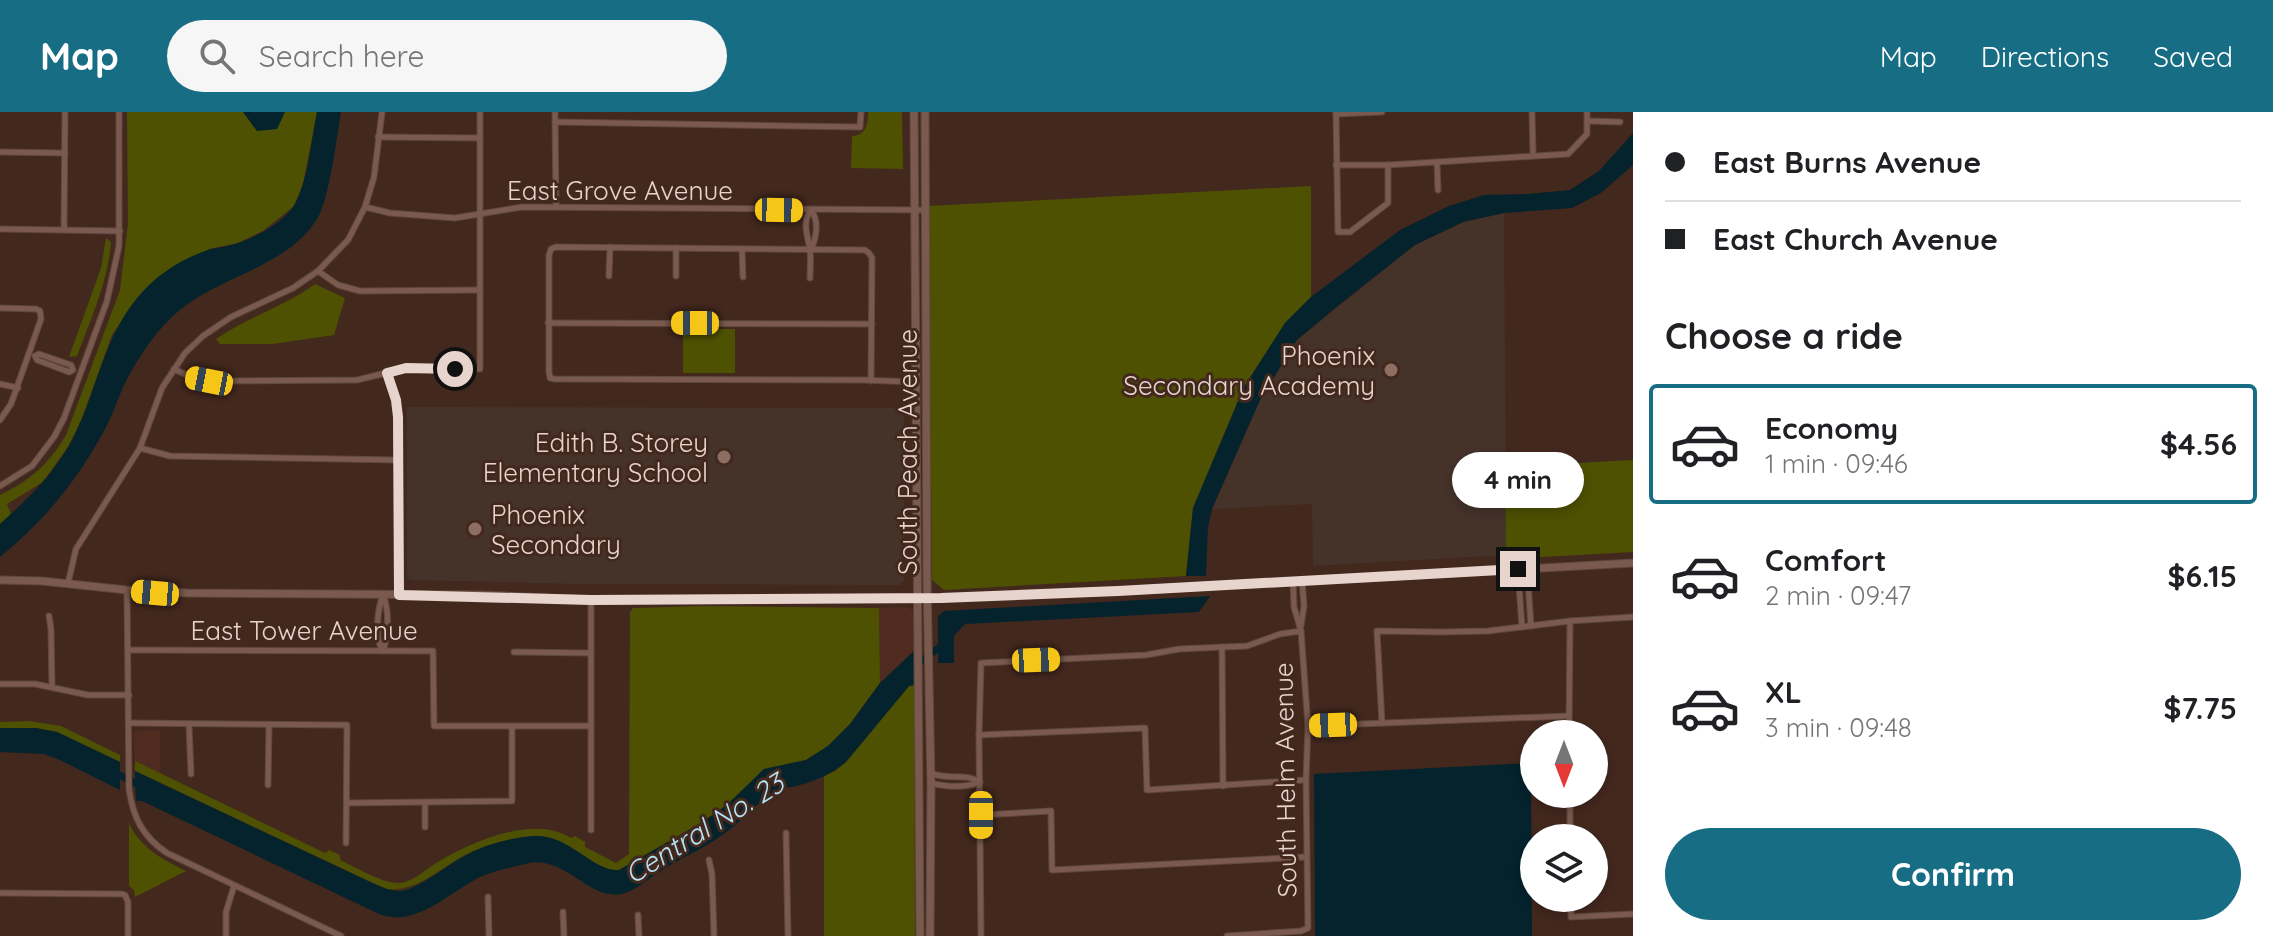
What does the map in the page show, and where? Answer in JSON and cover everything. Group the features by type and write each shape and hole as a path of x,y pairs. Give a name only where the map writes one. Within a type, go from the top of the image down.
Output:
{"street":[{"path":"64,230 65,112"},
{"path":"0,486 32,466 64,418 113,282 120,231 119,112"},
{"path":"68,583 76,549 140,448 162,388 185,353 231,317 293,288 318,271 348,240 365,207 374,177 382,112"},
{"path":"174,369 209,381 357,380 406,368 480,369 480,112"},
{"path":"555,112 556,207"},
{"path":"555,122 860,127 861,112"},
{"name":"South Peach Avenue","path":"914,112 916,421 923,598 929,663 930,936"},
{"name":"South Peach Avenue","path":"920,936 919,652 927,497 925,112"},
{"path":"1382,112 1336,113 1338,232 1350,232 1388,203 1388,165"},
{"path":"1532,112 1533,155"},
{"path":"1336,165 1388,165 1568,154 1587,134 1587,112"},
{"path":"1587,121 1620,122"},
{"path":"378,137 480,138"},
{"path":"0,152 65,153"},
{"path":"1437,162 1438,190"},
{"name":"East Grove Avenue","path":"365,207 390,213 455,218 522,207 925,210"},
{"path":"810,250 816,240 816,216 811,210 806,226 810,278"},
{"path":"806,226 811,230 816,227"},
{"path":"0,229 120,231"},
{"path":"555,390 548,323 549,255 551,249 556,247 865,250 872,258 871,381"},
{"path":"609,276 610,247"},
{"path":"676,248 676,276"},
{"path":"742,249 743,277"},
{"path":"318,271 338,285 360,291 480,290"},
{"path":"0,308 32,308 40,311 41,319 33,355 11,404 0,420"},
{"path":"548,323 872,324"},
{"path":"33,355 37,360 69,372 81,373"},
{"path":"387,373 397,408 399,595"},
{"path":"553,378 916,382"},
{"path":"0,384 18,388"},
{"path":"916,421 923,428 923,478 927,497"},
{"path":"140,448 170,456 398,460"},
{"path":"0,580 187,593 591,600 923,598 1118,591 1633,563"},
{"path":"1523,568 1531,626"},
{"path":"1522,627 1523,568"},
{"name":"South Helm Avenue","path":"1227,936 1308,928 1308,726 1301,631 1304,606 1302,580"},
{"name":"South Helm Avenue","path":"1293,581 1294,607 1301,631"},
{"path":"127,590 129,789 134,816 140,827 156,846 167,853 341,936"},
{"path":"382,651 386,642 383,595"},
{"path":"591,600 591,830"},
{"path":"49,616 52,687"},
{"path":"1382,723 1377,631 1441,632 1633,617"},
{"path":"1568,720 1570,621"},
{"path":"981,936 981,663 1146,655 1179,649 1247,646 1280,634 1301,631"},
{"path":"1222,647 1223,786"},
{"name":"East Tower Avenue","path":"128,650 433,651 434,726 512,726"},
{"path":"514,652 591,653"},
{"path":"0,684 35,684 88,695 129,695"},
{"path":"920,715 924,775 931,783 972,785 980,782"},
{"path":"1308,726 1568,716"},
{"path":"129,723 347,725 346,843"},
{"path":"189,724 191,774"},
{"path":"268,785 269,725"},
{"path":"347,803 512,801 512,726 591,726"},
{"path":"979,735 1145,728 1147,790 1306,780"},
{"path":"931,772 941,777 972,777 980,782"},
{"path":"425,802 425,827"},
{"path":"981,815 1051,811 1052,870 1306,857"},
{"path":"786,833 788,936"},
{"path":"709,860 714,936"},
{"path":"226,936 226,912 234,886"},
{"path":"0,893 125,895 128,902 128,936"},
{"path":"488,897 489,936"},
{"path":"563,912 564,936"},
{"path":"1571,912 1571,917 1633,914"},
{"path":"638,915 639,936"}],"shaded area":[{"path":"127,112 317,112 303,184 294,206 263,231 238,243 209,249 138,297 112,335 69,445 43,482 7,504 11,514 0,524 0,495 38,471 66,435 120,290 128,224"},
{"path":"868,112 902,112 903,169 851,168 852,136 860,134 865,128"},
{"path":"1311,186 1311,297 1285,323 1244,387 1193,508 1186,576 944,590 932,580 928,206"},
{"name":"Phoenix Secondary Academy","path":"1504,213 1506,555 1313,566 1312,504 1212,509 1260,400 1297,340 1415,245 1464,222"},
{"path":"106,238 111,242 103,285 77,356 69,357 101,268"},
{"path":"315,284 345,298 334,335 273,344 220,344 216,339 291,299"},
{"path":"683,329 735,329 735,373 683,373"},
{"name":"Edith B. Storey Elementary School","path":"407,407 904,408 904,580 900,585 411,580 407,577"},
{"path":"1633,460 1633,552 1506,559 1505,467"},
{"path":"908,607 915,613 915,650 880,683 879,608"},
{"path":"633,608 879,608 880,683 850,724 828,746 806,760 764,769 728,804 701,823 619,870 600,865 559,841 535,836 476,850 419,883 386,889 135,771 135,761 325,853 329,850 340,855 340,860 377,878 392,882 408,881 467,847 521,830 539,829 556,831 571,838 575,836 585,842 585,847 616,863 629,854 630,612"},
{"path":"914,685 915,936 824,936 824,776 846,762 909,686"},
{"path":"28,721 61,726 120,755 120,762 57,732 36,728 0,728 0,722"},
{"path":"138,731 160,731 160,775 135,761 134,734"},
{"path":"129,824 146,847 186,871 135,897 134,890 129,886"}],"water":[{"path":"243,112 285,112 277,129 257,131"},
{"path":"317,112 341,112 329,183 317,219 287,250 189,303 165,324 136,364 104,431 71,484 31,529 0,557 0,524 43,481 70,444 110,344 127,312 153,282 179,263 208,250 253,237 288,213 302,187"},
{"path":"1633,133 1633,165 1601,193 1572,208 1504,213 1463,222 1415,245 1297,340 1260,400 1212,509 1206,576 1186,576 1193,508 1244,387 1285,323 1311,297 1400,230 1449,206 1484,195 1570,190 1599,171"},
{"path":"1210,596 1199,612 965,624 954,636 954,663 938,663 938,616 944,611"},
{"path":"915,650 914,685 909,686 846,762 816,780 781,789 706,846 621,894 597,890 564,870 539,862 483,876 418,913 392,917 379,914 142,801 136,801 135,771 370,882 396,891 416,886 477,850 535,836 559,841 600,865 619,870 701,823 728,804 764,769 806,760 828,746 850,724 880,683"},
{"path":"0,728 36,728 57,732 120,762 120,790 44,754 0,752"},
{"path":"1520,764 1520,808 1531,808 1531,824 1520,824 1520,912 1532,912 1532,936 1315,936 1314,774"}],"waterway":[{"name":"Central No. 23","path":"914,666 940,647 943,640"},
{"name":"Central No. 23","path":"111,771 143,787"}],"place":[{"name":"Phoenix Secondary Academy","path":"1391,370"},
{"name":"Edith B. Storey Elementary School","path":"724,457"},
{"name":"Phoenix Secondary","path":"475,529"}],"route":[{"path":"455,369 406,368 387,373 398,417 399,595 591,600 941,598 1518,569"}]}
